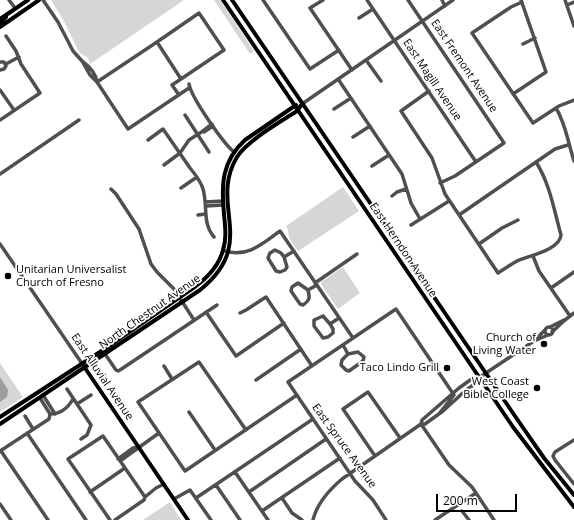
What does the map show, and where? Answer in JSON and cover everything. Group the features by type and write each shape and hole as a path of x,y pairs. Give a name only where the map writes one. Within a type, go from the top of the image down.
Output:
{"main road":[{"path":"0,19 28,0"},
{"path":"0,27 39,0"},
{"name":"East Herndon Avenue","path":"223,0 479,378 524,443 574,507"},
{"name":"East Herndon Avenue","path":"232,0 526,434 574,495"},
{"path":"0,23 15,8"},
{"name":"North Chestnut Avenue","path":"0,424 41,397 84,365 105,354 181,300 209,275 218,263 223,251 226,233 222,185 225,170 234,152 248,138 294,106 302,104"},
{"name":"North Chestnut Avenue","path":"0,417 84,365 203,287 216,276 223,265 228,252 230,232 227,187 230,172 237,156 249,144 297,110 302,104"},
{"path":"237,156 237,152 248,141 248,138"},
{"path":"227,195 226,177 235,156 234,152"},
{"name":"East Alluvial Avenue","path":"84,365 188,520"}],"street":[{"path":"10,0 15,8"},
{"path":"43,0 58,22 73,51 89,66 94,73 97,82 128,130 179,95 189,86 212,125 224,142 234,152"},
{"path":"263,0 310,69 338,50"},
{"path":"323,0 310,8 352,70"},
{"name":"East Magill Avenue","path":"367,0 476,162"},
{"name":"East Fremont Avenue","path":"408,0 504,143 476,162"},
{"path":"442,0 445,6"},
{"name":"North Chestnut Avenue","path":"302,104 454,0"},
{"path":"565,0 574,26"},
{"path":"513,94 546,72 522,1 472,34 513,94 533,123 556,108 574,100"},
{"path":"567,5 574,2"},
{"path":"360,18 373,9"},
{"path":"97,82 199,13 224,50 172,85 179,95"},
{"path":"0,120 40,93 6,36"},
{"path":"523,44 535,38"},
{"path":"157,42 181,79"},
{"path":"0,70 4,70 6,64 18,57"},
{"path":"366,60 381,81"},
{"path":"0,62 6,64"},
{"path":"338,79 402,174 411,202 420,219"},
{"path":"0,90 14,110"},
{"path":"429,91 401,111 432,158 437,169 443,192 498,273 519,261 547,249 561,239 548,187 536,162"},
{"path":"334,109 350,98"},
{"path":"556,108 564,126 568,145 574,161"},
{"path":"185,115 209,152"},
{"path":"0,174 79,120"},
{"path":"164,165 180,153 189,140 212,125"},
{"path":"354,137 370,126"},
{"path":"148,140 163,129 180,153 203,188 208,229 214,237"},
{"path":"459,215 555,149 568,145"},
{"path":"372,166 389,155"},
{"path":"440,183 450,179 476,162"},
{"path":"181,188 196,177"},
{"path":"111,189 116,194 139,229 151,264 156,272 174,289 194,320"},
{"path":"392,196 406,189"},
{"path":"411,225 449,201"},
{"path":"206,204 223,203"},
{"path":"198,215 205,214"},
{"path":"479,244 502,228 518,220"},
{"path":"223,251 238,254 248,251 280,231 353,338"},
{"name":"East Alluvial Avenue","path":"0,244 84,365"},
{"path":"275,250 284,257 287,262 287,267 285,270 280,272 276,271 268,256 275,250"},
{"path":"284,257 294,252"},
{"path":"308,290 357,254"},
{"path":"533,256 538,268 570,316"},
{"path":"551,288 574,272"},
{"path":"298,283 308,290 310,297 303,305 300,304 291,291 292,287 298,283"},
{"path":"240,313 266,297 312,366 396,309 453,394"},
{"path":"105,354 118,371 217,305"},
{"path":"206,312 236,356 284,323"},
{"path":"313,520 314,514 320,503 329,492 350,473 421,424 425,424 438,415 476,383 479,378 534,341 548,335 574,313"},
{"path":"322,316 330,324 333,329 332,333 328,337 323,338 314,326 314,320 322,316"},
{"path":"330,324 339,318"},
{"path":"534,341 547,327 565,320"},
{"path":"550,327 552,332"},
{"path":"545,330 548,335"},
{"path":"343,345 348,354"},
{"path":"256,380 301,349"},
{"path":"358,352 364,357 363,361 349,371 342,365 342,360 348,354 358,352"},
{"path":"246,430 199,362 138,402 185,471 215,450 246,430 297,395"},
{"path":"164,366 172,379"},
{"name":"East Spruce Avenue","path":"312,366 288,382 356,482 373,500 386,520"},
{"path":"421,424 422,420 473,378 479,378"},
{"path":"67,389 91,425 86,435 81,439"},
{"path":"375,456 343,409 368,392 400,438"},
{"path":"77,404 91,394"},
{"path":"438,415 453,397 453,394"},
{"path":"41,397 44,404 56,414"},
{"path":"41,397 49,408 49,419 0,451 48,520"},
{"path":"50,414 56,414 65,410 73,399"},
{"path":"189,412 215,450"},
{"path":"25,416 33,429"},
{"path":"196,498 313,419"},
{"path":"421,424 449,465 457,474 468,482 494,520"},
{"path":"27,433 86,520"},
{"path":"119,460 135,451 159,433"},
{"path":"110,520 68,460 103,436 146,496"},
{"path":"249,492 326,439"},
{"path":"574,440 555,452 553,456 574,484"},
{"path":"262,511 340,458"},
{"path":"90,492 125,468"},
{"path":"235,472 268,520"},
{"path":"115,520 144,500 146,496 158,490 158,488 164,484"},
{"path":"216,485 240,520"},
{"path":"174,499 190,490 211,520"},
{"path":"435,520 476,493"},
{"path":"282,498 292,513 302,520"},
{"path":"0,504 11,520"},
{"path":"462,511 469,520"}],"shaded area":[{"path":"51,0 184,0 90,64 88,58 80,53 65,23"},
{"path":"214,0 220,0 254,51 250,54"},
{"path":"343,187 359,211 298,251 289,238 286,226"},
{"path":"343,267 360,293 338,309 321,282"},
{"path":"0,363 23,397 0,412"},
{"path":"0,377 8,390 7,397 0,402"},
{"path":"170,502 181,520 143,520"}],"place":[{"name":"Unitarian Universalist Church of Fresno","path":"8,276"},
{"name":"Church of Living Water","path":"544,344"},
{"name":"Taco Lindo Grill","path":"447,368"},
{"name":"West Coast Bible College","path":"537,388"}]}
